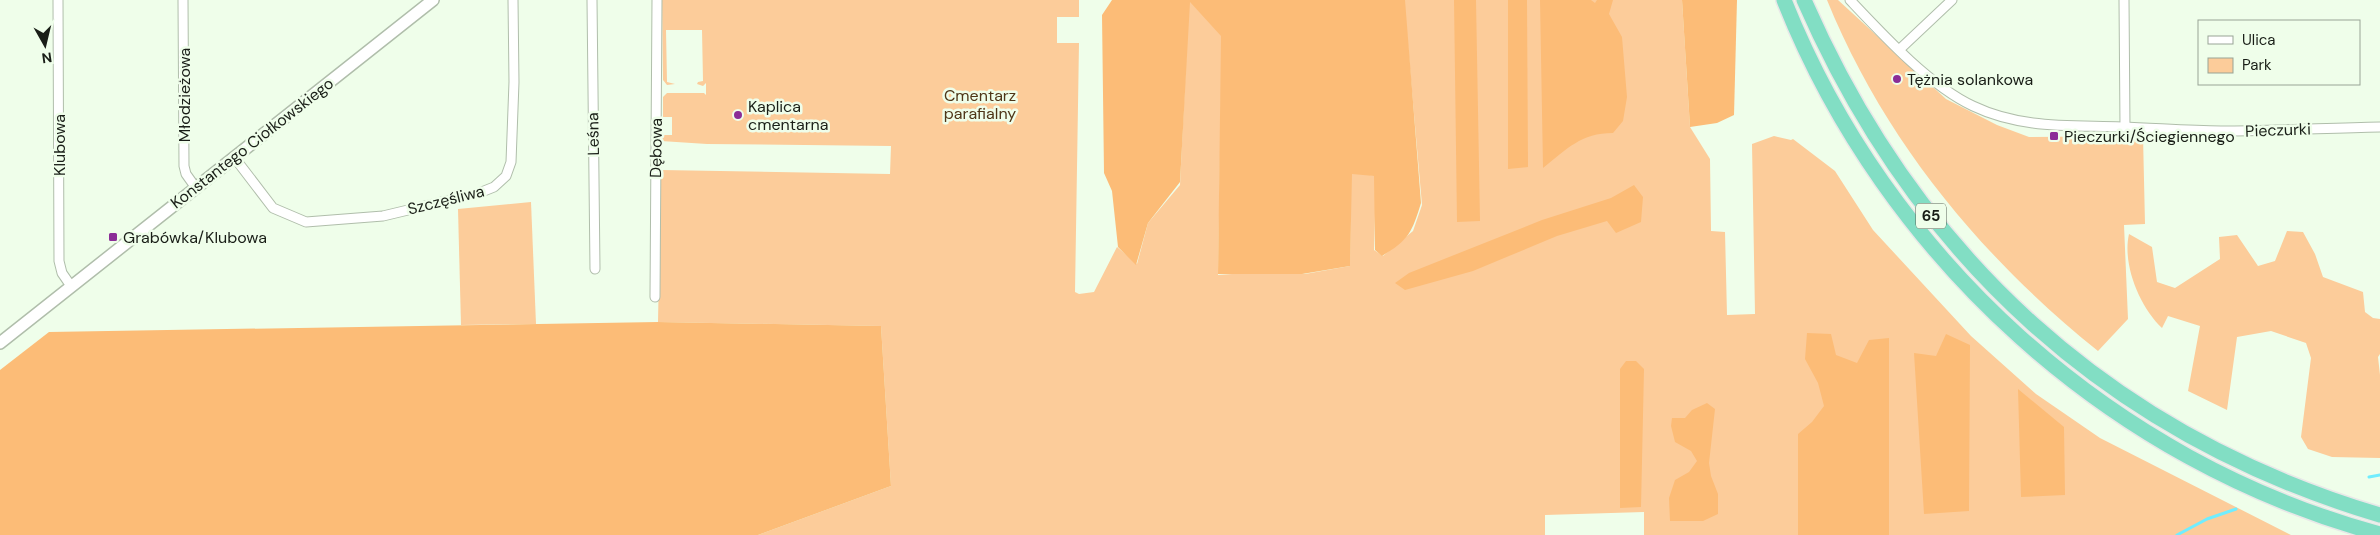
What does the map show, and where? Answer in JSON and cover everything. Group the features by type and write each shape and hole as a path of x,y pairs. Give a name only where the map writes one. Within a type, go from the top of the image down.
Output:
{"highway":[{"name":"65","path":"1784,0 1809,57 1832,101 1875,172 1941,258 2024,341 2101,402 2168,445 2221,474 2273,497 2346,524 2380,534"},
{"name":"65","path":"1804,0 1845,88 1908,186 1957,247 2037,328 2111,386 2202,443 2295,486 2380,515"},
{"path":"2024,341 2037,328"}],"street":[{"name":"Klubowa","path":"58,0 60,261 62,272 71,286"},
{"name":"Młodzieżowa","path":"184,0 185,170 196,188"},
{"name":"Konstantego Ciołkowskiego","path":"0,342 433,0"},
{"name":"Szczęśliwa","path":"234,157 273,208 306,222 383,216 479,193 494,187 506,176 512,154 513,0"},
{"name":"Leśna","path":"592,0 595,269"},
{"name":"Dębowa","path":"656,296 657,0"},
{"name":"Pieczurki","path":"1850,0 1900,49 1947,90 1987,112 2024,123 2054,126 2217,131 2380,127"},
{"path":"1900,49 1952,0"},
{"path":"2124,0 2125,127"}],"green space":[{"name":"Cmentarz parafialny","path":"662,0 1079,0 1079,17 1057,17 1057,43 1079,43 1075,292 1079,294 1094,292 1117,247 1137,264 1148,223 1180,185 1189,0 1222,35 1218,275 1260,272 1305,274 1350,266 1351,172 1376,176 1374,250 1383,256 1413,231 1422,205 1404,0 1682,0 1690,127 1710,159 1711,231 1725,232 1727,315 1755,314 1752,144 1774,136 1793,139 1835,171 1873,230 1971,336 2036,394 2100,438 2291,535 1644,535 1644,512 1545,515 1545,535 758,535 891,486 881,326 658,322 661,170 890,174 891,146 707,144 661,141 661,135 672,135 672,117 663,117 663,97 667,93 704,93 706,95 706,83 703,86 697,84 703,81 702,30 666,30 667,82 675,84 667,85 663,80"},
{"path":"1827,0 1838,0 1946,99 1997,125 2029,137 2143,136 2145,224 2124,225 2128,319 2098,351 2055,315 2014,276 1976,236 1940,193 1907,148 1877,101 1850,51"},
{"path":"531,202 536,324 461,325 458,209"},
{"path":"2287,231 2303,232 2315,254 2323,277 2363,292 2365,312 2373,318 2380,319 2380,354 2378,357 2380,375 2380,458 2332,457 2308,449 2301,437 2311,358 2306,343 2271,331 2237,337 2227,410 2188,391 2200,326 2168,316 2162,328 2140,297 2128,259 2129,234 2152,247 2157,282 2175,288 2220,259 2219,237 2237,235 2258,266 2275,261"}],"shaded area":[{"path":"1112,0 1405,0 1421,203 1412,228 1404,240 1382,256 1375,250 1374,176 1352,174 1350,266 1302,274 1218,274 1221,36 1190,2 1180,182 1148,223 1136,265 1118,247 1112,191 1104,173 1102,15"},
{"path":"1454,0 1476,0 1480,221 1457,222"},
{"path":"1508,0 1527,0 1528,167 1508,169"},
{"path":"1540,0 1591,0 1595,3 1597,0 1613,0 1609,14 1622,37 1627,97 1623,121 1613,133 1592,136 1575,143 1543,168"},
{"path":"1682,0 1737,0 1734,115 1717,123 1690,127"},
{"path":"1634,185 1643,197 1641,222 1616,233 1607,221 1557,236 1473,271 1405,290 1395,283 1409,273 1542,220 1611,198"},
{"path":"658,322 881,326 891,486 758,535 0,535 0,370 49,332"},
{"path":"1807,333 1831,334 1836,355 1857,363 1869,340 1889,338 1889,535 1798,535 1798,434 1812,422 1824,406 1818,383 1805,359"},
{"path":"1946,334 1970,345 1969,511 1924,514 1914,353 1936,356"},
{"path":"1626,361 1636,361 1644,369 1641,507 1620,508 1620,369"},
{"path":"2018,389 2064,427 2065,495 2021,497"},
{"path":"1707,403 1715,409 1709,463 1711,476 1718,494 1718,514 1703,521 1670,521 1669,498 1675,480 1689,472 1697,461 1691,451 1675,442 1671,426 1672,418 1685,418 1692,410"}],"waterway":[{"path":"2369,477 2380,475"},
{"path":"2177,535 2207,519 2236,509"}],"place":[{"name":"Tężnia solankowa","path":"1897,79"},
{"name":"Kaplica cmentarna","path":"738,115"},
{"name":"Pieczurki/Ściegiennego","path":"2054,136"},
{"name":"Grabówka/Klubowa","path":"113,237"}]}
